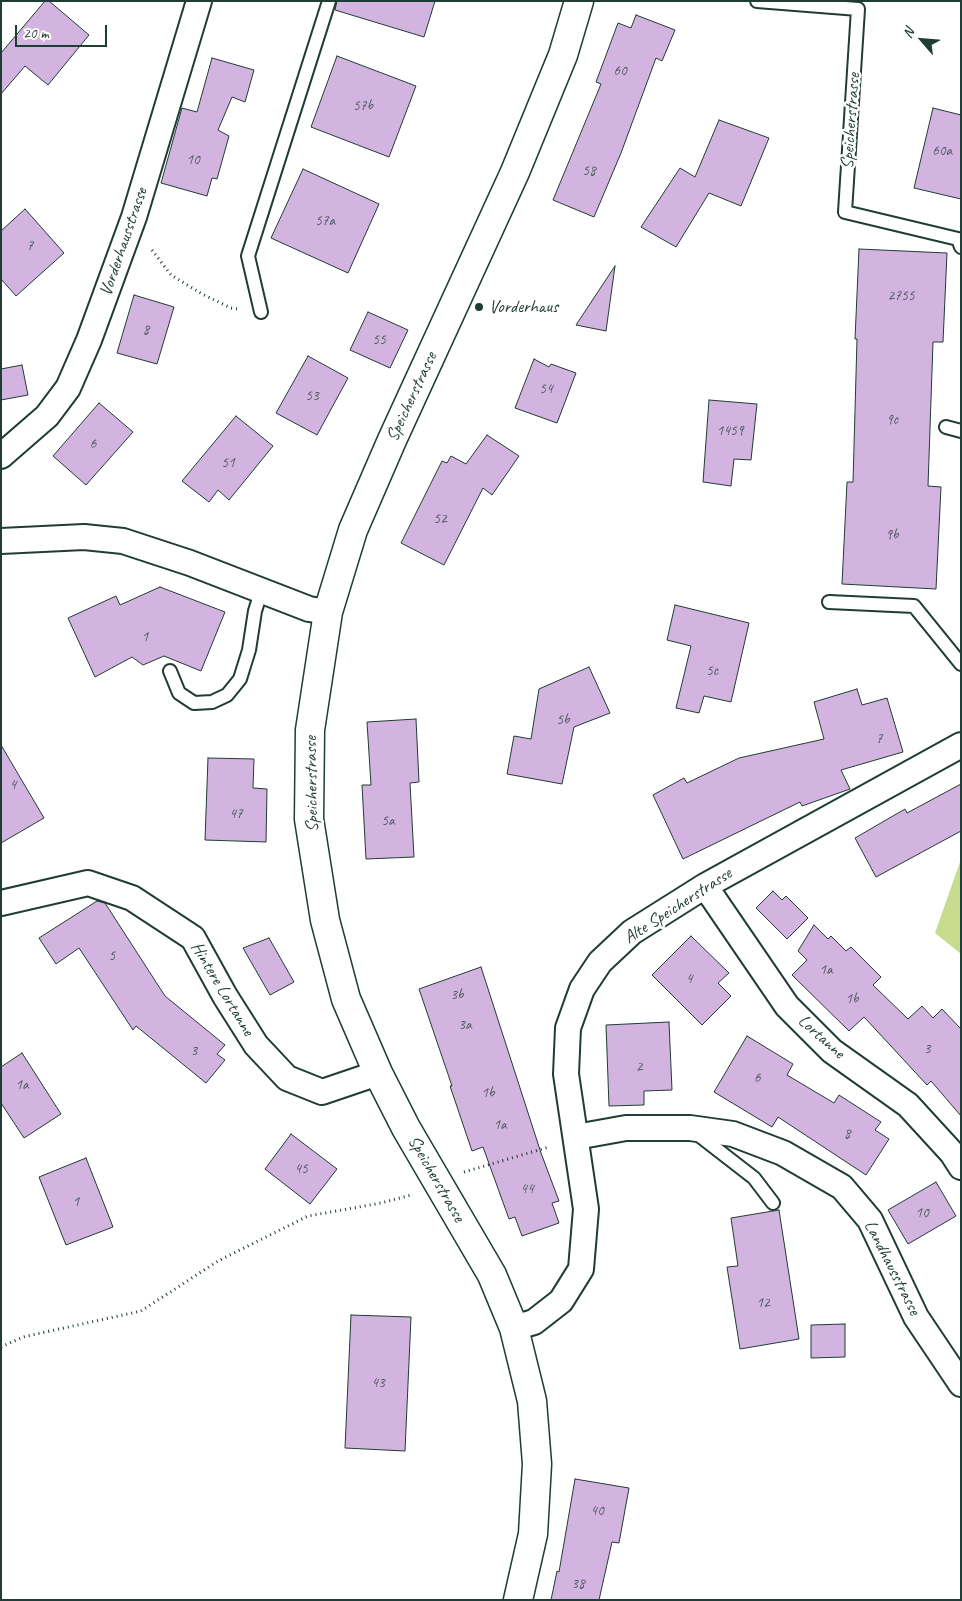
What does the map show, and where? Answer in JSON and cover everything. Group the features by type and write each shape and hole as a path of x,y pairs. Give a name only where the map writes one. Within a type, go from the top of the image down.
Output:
{"main road":[{"name":"Speicherstrasse","path":"518,1600 533,1534 537,1464 532,1401 514,1328 492,1274 406,1128 378,1072 346,999 326,920 309,818 310,730 328,612 353,530 392,440 515,172 564,55 579,1"}],"street":[{"name":"Vorderhausstrasse","path":"1,456 47,416 68,388 90,340 134,217 199,1"},
{"path":"1,542 84,537 123,541 190,563 309,609 328,612"},
{"name":"Alte Speicherstrasse","path":"514,1328 534,1322 560,1301 581,1270 586,1210 566,1074 568,1028 582,989 600,962 632,932 705,886 961,745"},
{"name":"Hintere Lortanne","path":"1,903 88,883 132,898 193,938 224,996 256,1046 287,1078 322,1092 378,1072"},
{"name":"Lortanne","path":"705,886 787,1006 832,1051 908,1105 952,1153 961,1167"},
{"name":"Landhausstrasse","path":"576,1137 626,1128 690,1128 733,1134 782,1153 842,1187 870,1220 916,1316 961,1384"}],"lane":[{"path":"261,312 248,256 329,1"},
{"name":"Speicherstrasse","path":"757,1 858,9 846,212 960,242"},
{"path":"946,426 961,430"},
{"path":"170,671 179,693 194,703 212,702 227,695 240,679 249,650 255,611 262,592"},
{"path":"829,602 914,606 961,664"},
{"path":"690,1128 754,1178 773,1203"}],"path":[{"path":"134,217 154,252 171,275 202,294 231,308 261,312"},
{"path":"456,1174 552,1146"},
{"path":"1,1347 23,1337 140,1311 218,1262 308,1216 381,1203 416,1194"}],"green space":[{"path":"961,859 961,954 935,933"}],"building":[{"path":"45,1 49,1 89,35 48,85 25,66 1,94 1,53"},
{"path":"337,1 435,1 424,37 335,10"},
{"path":"636,15 675,30 662,61 656,58 621,153 594,217 553,200 601,84 596,82 618,23 631,28"},
{"path":"337,56 416,86 389,157 311,127"},
{"path":"212,58 254,70 245,102 232,97 218,130 229,136 217,179 212,178 207,196 161,183 182,108 197,112"},
{"path":"933,108 961,115 961,199 914,188"},
{"path":"719,120 769,138 741,206 709,193 676,247 641,227 680,168 695,177"},
{"path":"303,169 379,204 348,273 271,238"},
{"path":"25,209 64,253 16,296 1,279 1,231"},
{"path":"859,249 947,253 943,342 933,342 928,486 941,487 936,589 842,584 847,482 853,482 857,339 855,339"},
{"path":"615,266 606,331 576,325"},
{"path":"134,295 174,307 157,364 117,353"},
{"path":"368,312 408,330 390,368 350,350"},
{"path":"308,356 348,378 317,435 276,413"},
{"path":"534,359 549,367 551,364 576,373 557,423 515,408"},
{"path":"22,365 28,395 1,400 1,369"},
{"path":"709,400 757,404 751,460 734,459 731,486 703,482"},
{"path":"99,403 133,432 86,485 53,456"},
{"path":"236,416 273,446 229,500 218,490 209,502 182,481"},
{"path":"487,435 519,456 492,495 483,488 444,565 401,543 442,461 447,463 451,456 466,464"},
{"path":"160,587 225,612 201,671 164,656 143,665 132,657 95,677 68,618 116,596 120,605"},
{"path":"675,605 749,623 731,702 704,696 699,713 676,708 691,646 667,640"},
{"path":"589,667 610,713 574,727 562,784 507,774 514,736 531,739 539,689"},
{"path":"857,689 862,705 887,698 903,752 841,770 850,789 802,806 800,802 683,859 653,795 684,778 687,783 739,758 824,739 814,702"},
{"path":"416,719 419,782 410,783 414,857 366,859 362,785 371,785 367,722"},
{"path":"1,745 44,818 1,843"},
{"path":"208,758 254,759 253,788 267,789 266,842 205,840"},
{"path":"961,784 961,831 876,877 855,838 905,809 907,813"},
{"path":"773,891 782,900 786,896 808,918 787,939 756,908"},
{"path":"97,901 105,903 165,996 225,1045 217,1054 225,1060 206,1083 136,1026 133,1030 79,948 56,964 39,938"},
{"path":"814,925 828,939 831,936 846,951 851,947 881,977 873,985 908,1019 922,1006 933,1018 942,1009 961,1029 961,1116 931,1081 927,1085 864,1017 849,1031 792,975 807,960 798,951"},
{"path":"691,936 729,973 718,983 731,996 702,1025 652,975"},
{"path":"269,938 294,982 270,995 243,948"},
{"path":"481,967 541,1153 559,1201 552,1203 559,1223 522,1236 515,1217 509,1219 483,1147 472,1151 419,989"},
{"path":"669,1022 672,1090 644,1091 644,1105 609,1106 606,1025"},
{"path":"747,1036 793,1064 787,1075 834,1103 839,1095 881,1122 875,1130 889,1139 866,1175 778,1117 772,1127 714,1092"},
{"path":"22,1053 61,1114 24,1138 1,1103 1,1067"},
{"path":"291,1134 337,1169 310,1204 265,1169"},
{"path":"86,1158 113,1227 66,1245 39,1177"},
{"path":"936,1182 956,1216 908,1244 888,1210"},
{"path":"779,1210 799,1339 740,1349 727,1267 738,1266 731,1218"},
{"path":"351,1315 411,1317 405,1451 345,1448"},
{"path":"845,1324 845,1357 811,1358 811,1325"},
{"path":"575,1479 629,1488 619,1543 612,1542 599,1600 551,1600 557,1571 559,1572"}],"place":[{"name":"Vorderhaus","path":"479,307"}]}
